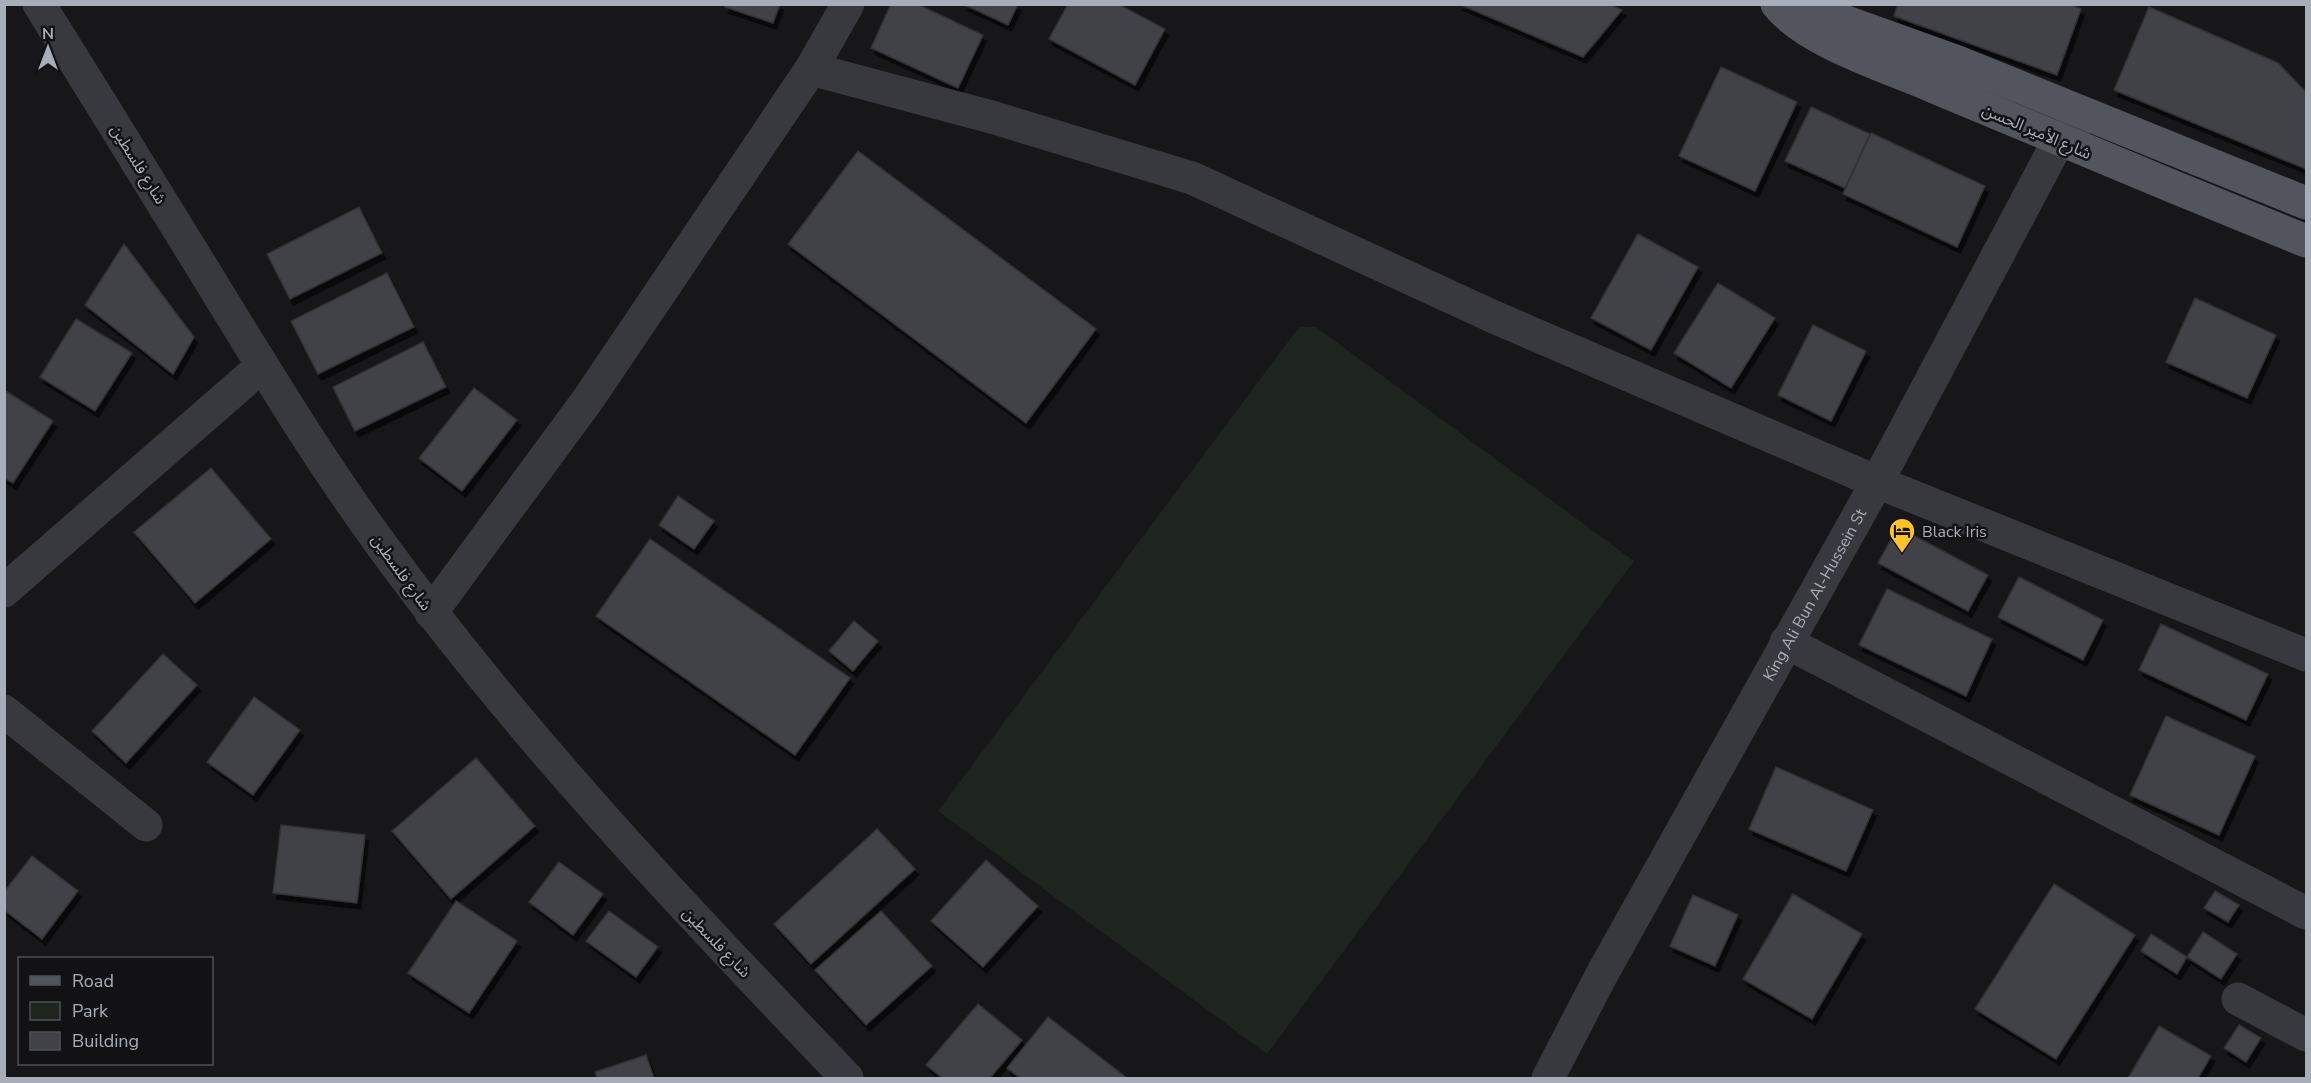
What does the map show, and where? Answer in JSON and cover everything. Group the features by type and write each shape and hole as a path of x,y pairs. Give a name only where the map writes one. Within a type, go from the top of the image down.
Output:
{"main road":[{"name":"شارع الأمير الحسن","path":"1777,4 1785,15 1837,22 2058,140 2307,241"},
{"name":"شارع الأمير الحسن","path":"1790,4 1958,62 2307,203"}],"street":[{"name":"شارع فلسطين","path":"39,4 262,366 364,521 431,613 503,704 596,810 693,918 847,1078"},
{"path":"431,613 589,398 811,69 848,4"},
{"path":"811,69 995,118 1192,177 1494,317 1877,482 2307,655"},
{"name":"King Ali Bun Al-Hussein St","path":"1548,1078 1602,974 1877,482 2058,140 2085,114"},
{"path":"4,591 262,366"},
{"path":"1786,642 2307,913"},
{"path":"4,711 146,825"},
{"path":"2238,999 2307,1035"}],"green space":[{"path":"1299,327 1316,327 1634,561 1267,1054 938,811"}],"building":[{"path":"726,4 780,4 773,23 725,7"},
{"path":"891,4 917,4 983,35 958,88 871,48"},
{"path":"963,4 1018,4 1008,25"},
{"path":"1068,4 1118,4 1165,29 1135,85 1049,39"},
{"path":"1459,4 1609,4 1622,10 1583,57"},
{"path":"1898,4 2069,4 2081,9 2057,75 1894,16"},
{"path":"2149,7 2278,63 2306,92 2306,169 2114,90"},
{"path":"1721,67 1797,102 1755,191 1679,156"},
{"path":"1811,107 1870,134 1845,188 1785,161"},
{"path":"1871,133 1985,186 1957,247 1843,194"},
{"path":"858,151 1096,329 1026,423 788,244"},
{"path":"359,207 382,253 290,299 267,254"},
{"path":"1638,234 1698,267 1651,350 1591,318"},
{"path":"124,244 194,337 173,374 85,305"},
{"path":"387,273 414,327 318,374 291,321"},
{"path":"1718,283 1775,318 1731,388 1674,353"},
{"path":"2195,298 2276,335 2247,398 2166,362"},
{"path":"76,319 132,353 95,411 40,377"},
{"path":"1813,325 1866,351 1831,421 1778,395"},
{"path":"423,342 446,387 355,431 333,387"},
{"path":"474,388 517,420 462,491 419,458"},
{"path":"4,390 53,421 13,483 4,478"},
{"path":"211,468 271,539 195,603 134,532"},
{"path":"678,496 714,521 694,549 659,525"},
{"path":"1898,527 1988,575 1968,611 1878,563"},
{"path":"650,539 850,678 795,755 596,616"},
{"path":"2019,577 2103,620 2083,660 1998,617"},
{"path":"1887,589 1992,639 1966,696 1859,645"},
{"path":"854,621 878,641 853,671 829,651"},
{"path":"2161,624 2268,674 2246,720 2139,670"},
{"path":"163,654 197,685 126,763 92,731"},
{"path":"254,697 300,730 253,795 207,762"},
{"path":"2166,716 2255,756 2219,835 2130,795"},
{"path":"476,758 535,826 451,899 392,831"},
{"path":"1776,767 1873,810 1846,871 1749,829"},
{"path":"281,825 365,835 357,903 273,893"},
{"path":"877,829 915,869 811,964 774,924"},
{"path":"32,856 78,891 42,939 4,910 4,892"},
{"path":"986,860 1038,906 983,967 931,921"},
{"path":"559,862 603,894 573,935 529,902"},
{"path":"2054,884 2135,935 2056,1059 1975,1009"},
{"path":"2215,891 2239,905 2228,922 2204,908"},
{"path":"1793,894 1862,934 1812,1019 1743,979"},
{"path":"1693,895 1738,915 1715,966 1670,946"},
{"path":"456,901 517,941 469,1013 408,973"},
{"path":"609,911 658,947 636,977 586,941"},
{"path":"881,911 932,966 866,1025 815,970"},
{"path":"2203,932 2237,954 2221,979 2187,957"},
{"path":"2151,934 2187,957 2177,974 2141,951"},
{"path":"978,1004 1022,1040 990,1078 942,1078 926,1065"},
{"path":"1048,1017 1127,1078 1020,1078 1007,1068"},
{"path":"2239,1025 2261,1038 2246,1062 2224,1048"},
{"path":"2159,1026 2211,1056 2198,1078 2128,1078"},
{"path":"646,1055 654,1078 597,1078 595,1072"}],"place":[{"name":"Black Iris","path":"1902,554"}]}
